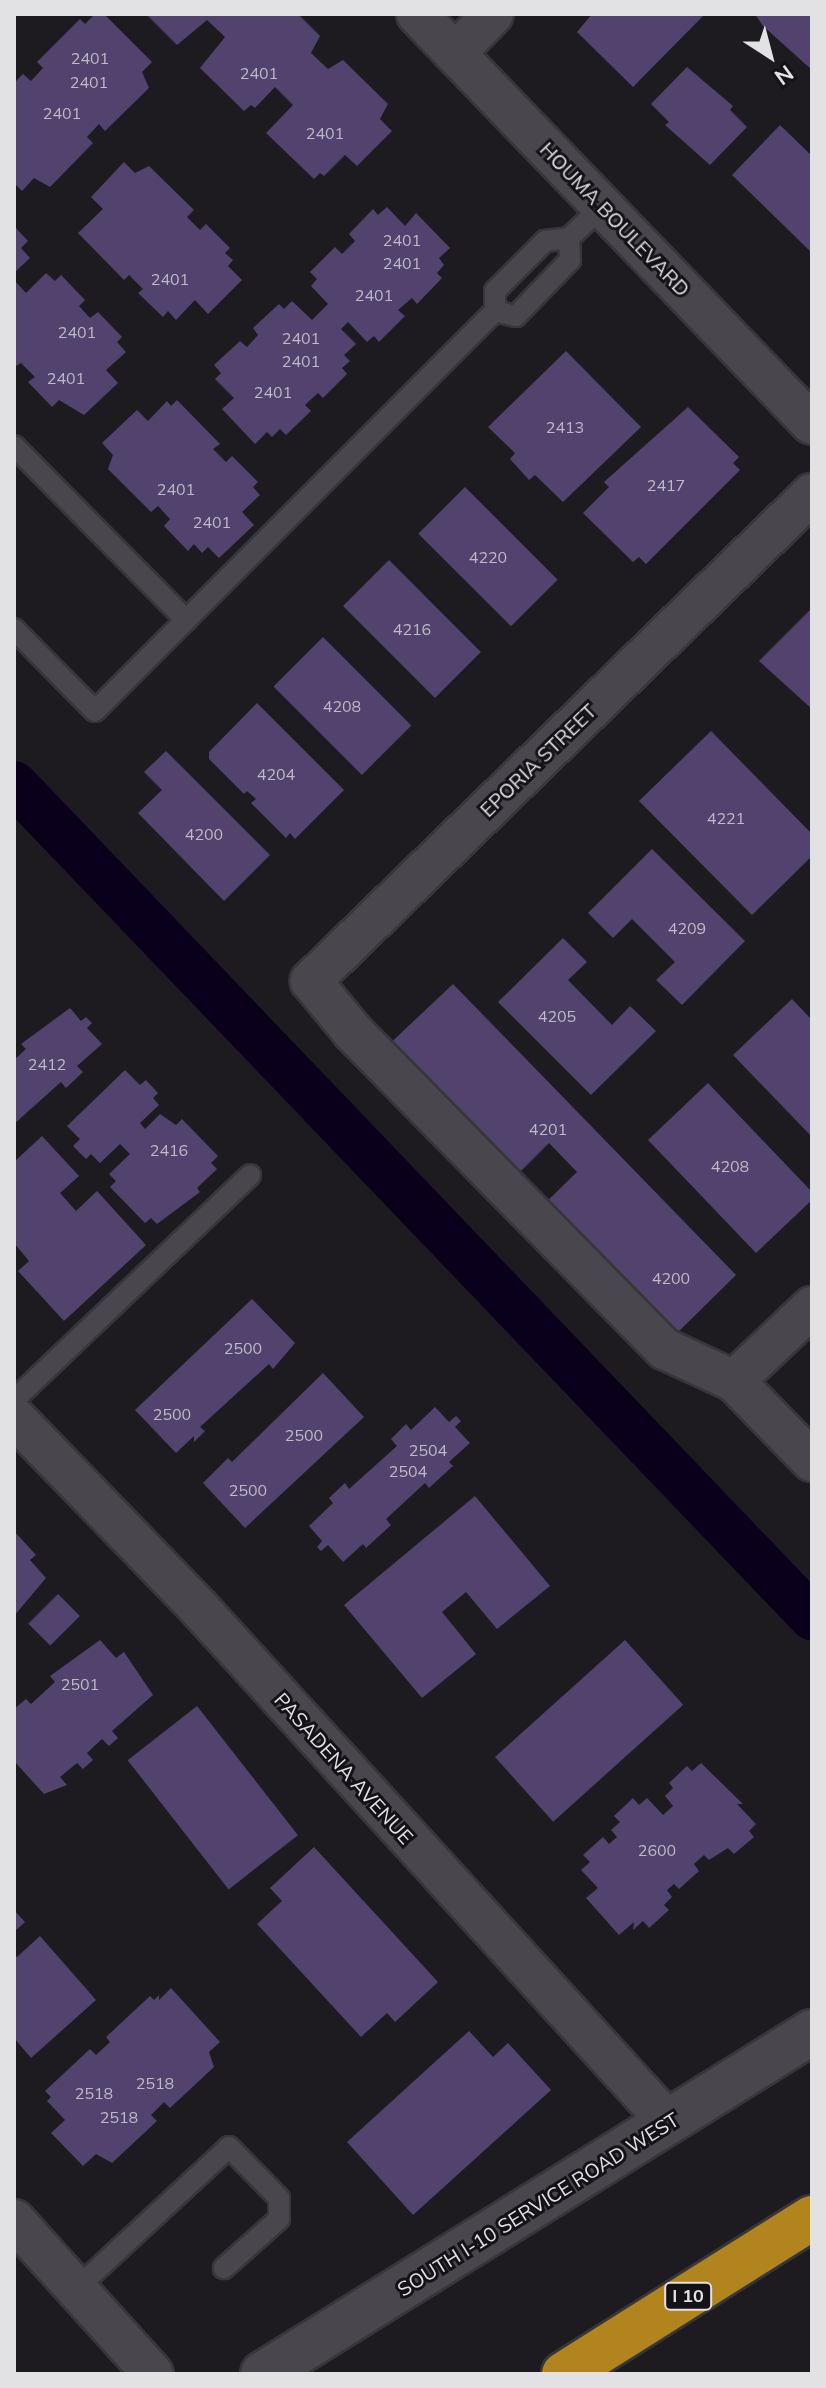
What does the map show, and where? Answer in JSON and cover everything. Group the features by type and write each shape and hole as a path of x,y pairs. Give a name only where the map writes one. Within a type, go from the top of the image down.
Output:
{"highway":[{"name":"I 10","path":"564,2374 812,2218"}],"street":[{"name":"HOUMA BOULEVARD","path":"417,14 812,424"},
{"path":"455,53 493,14"},
{"name":"EPORIA STREET","path":"734,1381 665,1349 353,1032 311,981 812,494"},
{"path":"812,1307 734,1381 812,1461"},
{"name":"PASADENA AVENUE","path":"14,1417 198,1607 669,2123"},
{"name":"SOUTH I-10 SERVICE ROAD WEST","path":"263,2374 812,2032"},
{"path":"14,2220 153,2374"}],"lane":[{"path":"14,629 95,711 495,311 495,291 545,241 569,238 603,206"},
{"path":"495,311 516,316 570,260 569,238"},
{"path":"14,446 186,620"},
{"path":"14,1400 250,1175"},
{"path":"77,2288 229,2147 279,2198 279,2219 224,2268"}],"building":[{"path":"95,14 104,14 152,62 142,72 149,88 105,131 99,124 87,137 93,143 50,187 34,178 22,191 14,183 14,83 23,74 31,81 43,68 37,62 80,19 85,24"},
{"path":"146,14 298,14 320,36 311,53 328,69 343,60 388,104 380,119 392,131 357,166 345,155 324,176 320,173 314,179 266,133 293,105 275,87 255,108 251,105 244,111 200,68 225,37 207,20 177,45"},
{"path":"592,14 705,14 633,87 577,32"},
{"path":"755,14 812,14 812,70 763,26"},
{"path":"687,67 733,106 730,110 747,127 710,165 665,125 669,122 651,104"},
{"path":"780,125 812,156 812,253 732,175"},
{"path":"124,162 135,173 149,166 194,210 187,217 200,230 206,224 230,248 225,253 233,260 228,266 242,280 208,314 195,300 176,320 168,311 163,317 138,293 143,289 129,275 124,280 78,233 103,209 91,197"},
{"path":"387,207 405,226 416,213 450,248 439,258 444,265 437,273 442,278 417,304 412,298 398,310 405,316 379,342 374,336 367,342 348,322 341,329 356,344 344,355 350,361 342,368 347,374 323,398 318,393 305,405 311,411 286,435 280,429 272,437 267,432 255,444 222,409 234,398 215,379 221,373 214,365 240,341 247,347 258,335 253,328 279,304 284,309 292,301 312,320 328,304 311,286 317,279 310,272 335,247 342,254 355,241 349,234 373,209 378,215"},
{"path":"14,226 28,241 21,248 30,258 14,273"},
{"path":"46,273 55,281 61,275 85,300 79,306 90,318 98,312 122,337 117,342 126,352 106,370 118,383 84,415 59,400 52,407 28,382 35,377 21,363 14,367 14,280 26,293"},
{"path":"566,351 641,427 563,502 535,475 529,480 510,459 515,453 488,427"},
{"path":"177,400 220,444 213,449 226,462 232,456 258,482 253,487 260,495 242,512 254,525 219,558 208,547 202,553 194,544 188,551 164,526 170,519 158,506 151,512 108,469 113,455 102,443 137,410 148,421 167,401 171,406"},
{"path":"688,407 739,457 733,463 740,470 646,564 639,557 633,562 583,513 609,487 604,482"},
{"path":"465,487 558,580 511,626 418,534"},
{"path":"389,560 481,652 435,698 343,606"},
{"path":"812,608 812,709 759,661"},
{"path":"323,637 411,725 362,775 274,686"},
{"path":"257,703 344,790 295,839 290,833 286,838 251,803 256,799 247,791 244,794 209,759 209,752"},
{"path":"711,731 812,834 812,856 752,915 639,801"},
{"path":"166,751 270,855 224,901 138,813 162,790 144,772"},
{"path":"652,849 745,941 682,1005 656,980 675,962 632,919 613,938 588,913"},
{"path":"563,938 587,962 568,980 612,1025 630,1006 656,1031 591,1095 498,1002"},
{"path":"453,984 736,1275 667,1343 539,1209 577,1172 549,1143 510,1182 382,1051"},
{"path":"792,999 812,1020 812,1137 733,1055"},
{"path":"70,1008 81,1021 86,1017 92,1023 87,1028 102,1044 77,1066 83,1072 66,1088 61,1082 14,1124 14,1060 26,1049 21,1044"},
{"path":"125,1070 140,1085 146,1080 158,1093 153,1098 159,1105 140,1123 145,1129 160,1114 176,1125 182,1119 218,1156 211,1163 217,1169 197,1188 200,1192 157,1224 151,1218 145,1223 110,1187 116,1181 109,1174 130,1154 120,1144 100,1163 91,1154 86,1159 73,1146 80,1139 67,1126"},
{"path":"708,1083 812,1192 812,1200 756,1253 648,1140"},
{"path":"42,1136 79,1176 60,1193 76,1211 97,1191 146,1245 64,1321 18,1271 29,1261 14,1243 14,1162"},
{"path":"252,1299 295,1343 273,1369 269,1364 200,1427 205,1431 194,1442 194,1436 176,1453 135,1410"},
{"path":"323,1373 364,1417 245,1528 203,1483 228,1458 232,1462"},
{"path":"435,1407 449,1422 456,1416 461,1421 455,1427 470,1443 449,1462 453,1466 429,1488 425,1483 386,1519 391,1525 366,1548 363,1544 343,1562 328,1545 321,1551 317,1547 322,1541 309,1526 333,1503 329,1498 345,1483 349,1489 397,1446 391,1439 406,1424 411,1430"},
{"path":"475,1496 550,1586 497,1629 466,1592 442,1612 476,1654 422,1698 344,1605"},
{"path":"14,1531 36,1555 30,1560 46,1578 14,1616"},
{"path":"58,1594 80,1616 50,1646 28,1624"},
{"path":"100,1640 116,1658 124,1652 153,1695 112,1731 118,1738 109,1746 102,1739 87,1753 93,1760 83,1769 77,1763 60,1777 67,1785 44,1794 14,1761 14,1709 26,1699 31,1704 55,1682 50,1676"},
{"path":"625,1640 683,1705 553,1822 495,1757"},
{"path":"197,1706 298,1835 229,1889 128,1760"},
{"path":"701,1763 743,1804 737,1804 756,1824 749,1831 754,1837 734,1854 728,1848 709,1860 704,1855 694,1864 699,1871 679,1889 674,1884 667,1890 672,1897 664,1905 669,1910 649,1928 643,1921 633,1930 634,1922 619,1935 586,1898 598,1888 581,1870 590,1862 583,1855 603,1837 609,1844 617,1837 611,1830 620,1822 614,1816 633,1798 639,1805 647,1798 663,1815 673,1806 665,1796 673,1788 669,1783 687,1766 692,1771"},
{"path":"314,1847 438,1982 395,2022 387,2013 361,2037 257,1924 282,1901 270,1888"},
{"path":"14,1910 25,1922 14,1932"},
{"path":"40,1936 96,2000 31,2058 14,2038 14,1954 17,1957"},
{"path":"171,1988 220,2042 209,2052 214,2067 170,2108 164,2102 151,2115 157,2121 112,2163 96,2154 83,2166 51,2133 65,2120 47,2101 51,2097 45,2091 90,2049 96,2055 110,2042 106,2037 150,1996 154,2000 159,1995 159,2000"},
{"path":"469,2031 493,2057 508,2043 551,2090 413,2215 347,2142"}],"waterway":[{"path":"14,784 812,1617"}]}
